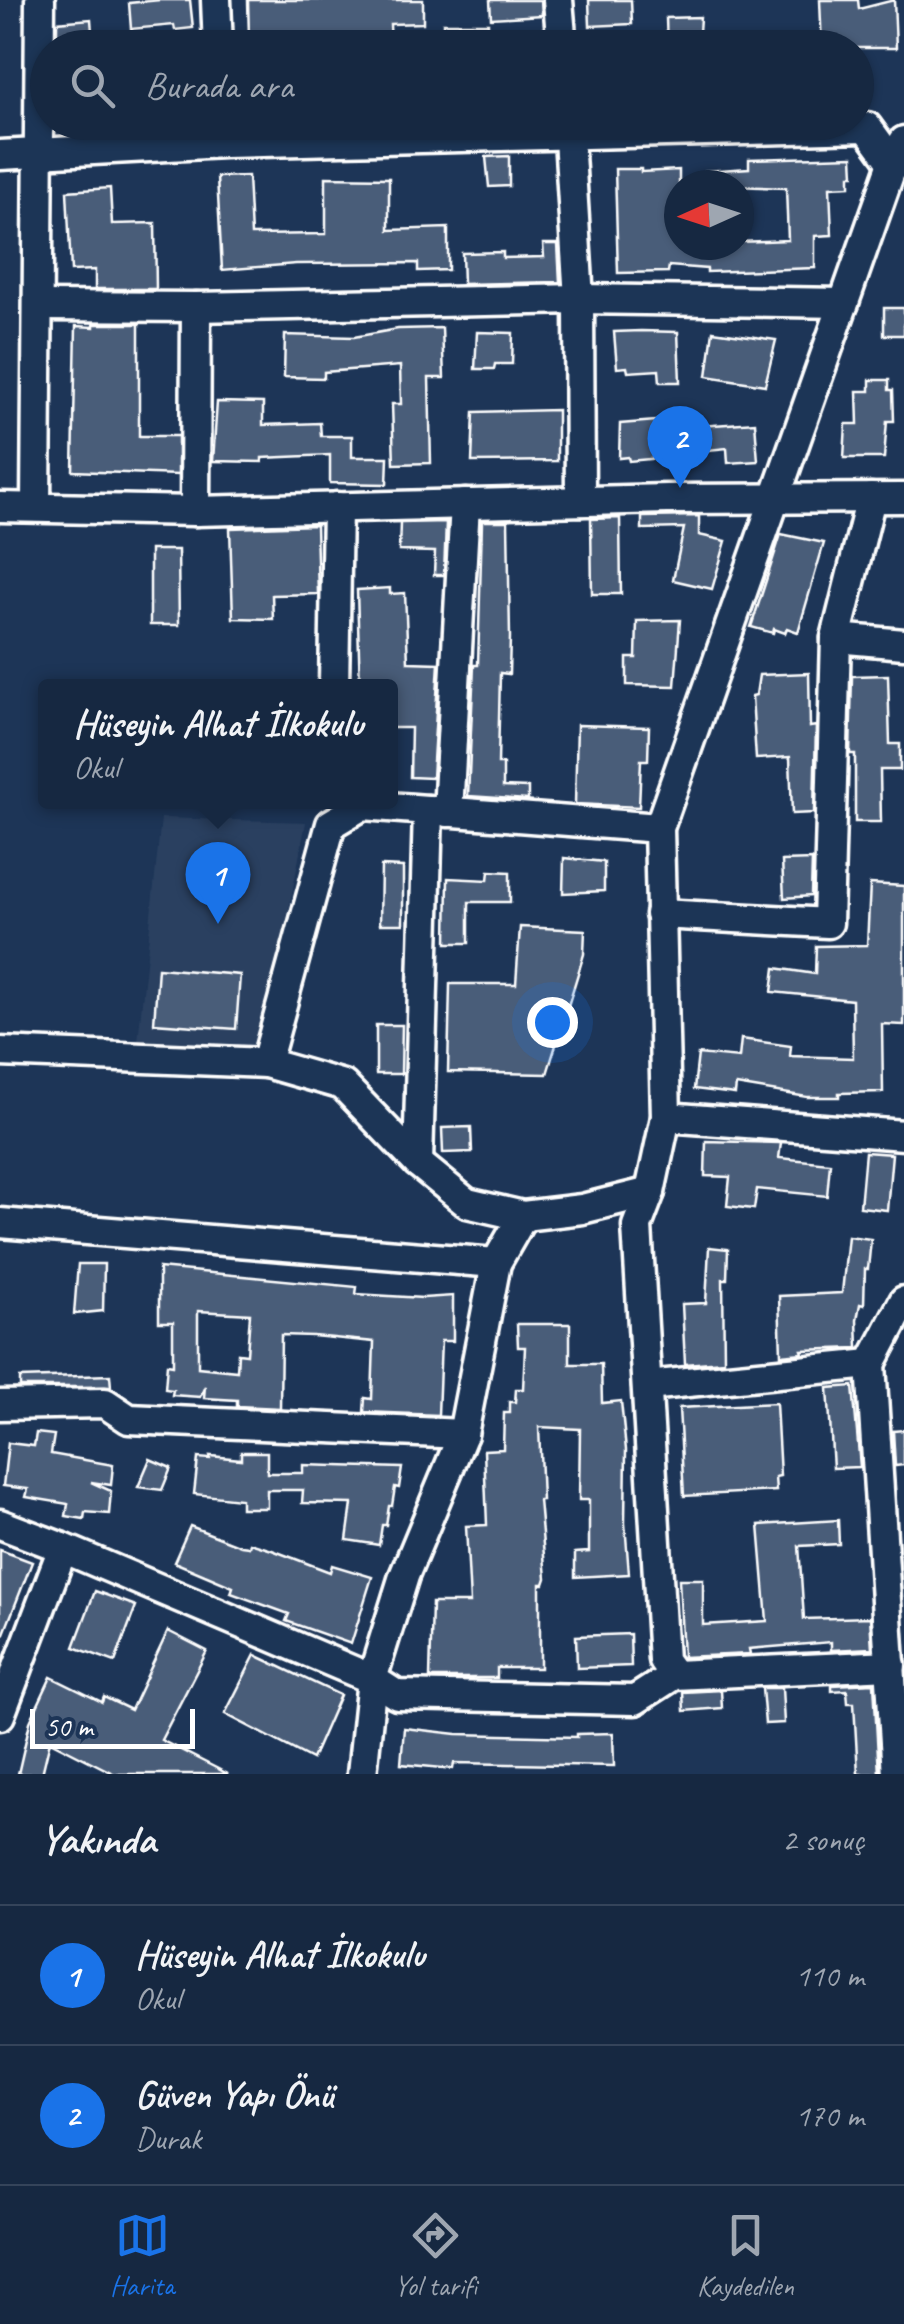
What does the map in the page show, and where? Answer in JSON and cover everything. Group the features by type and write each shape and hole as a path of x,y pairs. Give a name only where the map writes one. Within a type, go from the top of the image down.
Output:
{"street":[{"path":"40,0 40,30"},
{"path":"216,0 217,30"},
{"path":"558,0 560,30"},
{"path":"674,1675 663,1660 637,1226 650,1192 666,1117 659,828 844,303 893,196 898,152 874,132"},
{"path":"36,506 39,140"},
{"path":"0,156 164,140"},
{"path":"569,140 579,299 580,502"},
{"path":"39,306 196,307 579,299 844,303"},
{"path":"195,511 196,307"},
{"path":"660,914 828,924 836,638 870,498"},
{"path":"0,506 195,511 904,498"},
{"path":"418,1163 438,811 464,504"},
{"path":"334,679 336,507"},
{"path":"836,638 904,644"},
{"path":"398,808 659,828"},
{"path":"266,1063 331,813"},
{"path":"0,1052 266,1063 343,1085 418,1163 467,1202 524,1216 650,1192"},
{"path":"666,1117 904,1135"},
{"path":"362,1774 372,1679 404,1576 462,1434 496,1263 524,1216"},
{"path":"0,1223 496,1263"},
{"path":"897,1774 891,1665 894,1547 871,1364 904,1301"},
{"path":"647,1386 871,1364"},
{"path":"0,1405 105,1403 128,1419 462,1434"},
{"path":"0,1524 372,1679 396,1695 635,1700 674,1675 891,1665"},
{"path":"0,1715 63,1548"}],"shaded area":[{"path":"161,818 306,822 266,1026 249,1052 137,1051"}],"building":[{"path":"190,0 193,28 175,30 174,25 131,29 129,3"},
{"path":"248,0 423,0 423,23 390,24 390,30 249,30"},
{"path":"490,0 541,0 542,15 491,18"},
{"path":"589,0 631,0 632,24 590,26"},
{"path":"820,0 858,0 859,9 894,0 896,48 874,48 874,30 821,30"},
{"path":"700,17 699,30 666,30 666,18"},
{"path":"91,19 92,30 57,30 57,22"},
{"path":"443,23 488,23 488,30 443,30"},
{"path":"509,156 509,186 489,187 486,157"},
{"path":"853,156 850,186 830,187 832,235 815,236 815,268 707,272 669,266 668,272 618,273 615,169 664,171 664,260 754,260 754,241 788,240 786,188 754,187 754,170 720,170 749,168 749,159"},
{"path":"248,176 251,235 326,234 326,177 389,178 389,230 448,228 448,270 418,271 418,263 296,264 222,270 217,177"},
{"path":"110,188 112,224 155,223 156,289 95,289 95,270 71,271 67,191"},
{"path":"543,244 558,244 560,282 463,284 462,253 544,257"},
{"path":"884,308 904,308 904,335 884,335"},
{"path":"139,324 139,436 178,436 178,475 73,471 76,326"},
{"path":"442,328 444,378 429,378 431,463 394,464 392,404 401,404 400,366 324,372 324,378 284,377 285,335 354,337 398,329"},
{"path":"713,331 776,340 765,385 707,376"},
{"path":"477,332 513,333 512,364 475,369"},
{"path":"614,332 678,332 680,382 660,382 659,370 628,372 627,367 617,368"},
{"path":"870,380 889,380 889,390 893,390 894,421 887,421 884,458 844,458 846,424 858,424 857,391 870,391"},
{"path":"217,402 263,403 263,425 320,423 321,436 352,436 352,457 388,457 387,484 330,483 330,455 262,458 262,462 213,461"},
{"path":"557,410 557,461 472,462 474,412"},
{"path":"680,419 681,456 629,461 628,457 619,458 620,424"},
{"path":"755,422 758,461 728,463 727,448 697,451 700,426"},
{"path":"699,516 699,535 726,541 712,589 673,580 684,528 642,529 642,517"},
{"path":"620,518 621,594 592,594 591,519"},
{"path":"482,521 508,521 509,674 500,673 498,764 503,764 503,787 528,788 528,800 468,796 474,665 478,665"},
{"path":"446,522 444,575 434,575 435,552 399,551 400,523"},
{"path":"316,525 318,594 272,595 273,619 233,618 230,528"},
{"path":"781,534 824,543 798,632 787,628 785,633 774,629 773,633 751,627"},
{"path":"150,550 178,550 179,625 150,625"},
{"path":"390,588 390,594 405,593 408,662 439,663 432,778 410,777 411,728 398,728 398,679 360,679 357,590"},
{"path":"680,620 675,686 627,685 627,658 636,658 637,621"},
{"path":"809,673 810,727 816,726 814,813 792,814 790,757 756,759 752,696 756,695 759,675"},
{"path":"888,675 890,744 900,744 900,770 880,770 881,822 855,822 855,754 850,754 852,676"},
{"path":"577,725 649,727 648,760 641,760 639,807 575,804"},
{"path":"564,858 604,862 604,891 563,893"},
{"path":"812,860 811,896 784,898 782,861"},
{"path":"381,866 403,867 403,924 380,924"},
{"path":"489,871 510,872 510,902 469,902 469,943 447,943 448,878 488,880"},
{"path":"870,884 904,886 904,1025 882,1024 883,1092 807,1097 736,1085 735,1094 694,1089 698,1054 739,1058 741,1039 791,1046 790,1056 853,1058 852,1000 772,992 775,968 815,974 816,946 867,945"},
{"path":"520,927 585,930 584,954 547,1074 448,1072 450,984 516,984"},
{"path":"158,968 240,975 236,1029 154,1023"},
{"path":"376,1025 402,1025 401,1074 376,1074"},
{"path":"471,1127 472,1152 443,1153 442,1128"},
{"path":"706,1141 781,1143 779,1158 830,1163 827,1196 757,1189 754,1209 727,1206 730,1177 705,1176"},
{"path":"865,1152 892,1154 887,1210 860,1207"},
{"path":"848,1236 871,1239 864,1305 860,1304 857,1320 858,1348 802,1350 803,1353 781,1355 779,1296 842,1293"},
{"path":"709,1247 728,1249 727,1279 723,1279 724,1361 685,1364 682,1304 706,1303"},
{"path":"78,1264 104,1264 103,1311 74,1314"},
{"path":"159,1268 357,1287 356,1294 453,1296 453,1341 441,1341 438,1415 364,1412 365,1398 372,1399 374,1342 313,1336 281,1335 280,1408 237,1406 237,1400 204,1398 205,1386 200,1397 172,1395 173,1390 165,1389 167,1364 173,1365 173,1322 159,1322","holes":["198,1311 250,1314 247,1354 238,1353 237,1371 198,1367"]},
{"path":"517,1324 570,1324 570,1364 601,1364 602,1403 621,1401 629,1574 575,1577 575,1553 589,1552 589,1500 579,1500 580,1429 539,1427 539,1500 546,1578 540,1584 540,1668 497,1668 497,1678 430,1678 432,1603 470,1603 466,1526 487,1525 484,1450 503,1449 504,1413 509,1413 509,1402 515,1402 516,1389 523,1389 525,1347 518,1347"},
{"path":"110,1375 111,1387 20,1387 20,1378"},
{"path":"853,1386 860,1467 833,1468 828,1388"},
{"path":"776,1403 780,1476 775,1477 776,1491 684,1496 679,1408"},
{"path":"904,1430 904,1465 895,1466 893,1431"},
{"path":"36,1433 54,1435 51,1454 113,1465 111,1485 91,1482 111,1491 109,1514 85,1512 84,1519 66,1516 68,1504 26,1497 28,1489 3,1486 8,1443 34,1446"},
{"path":"241,1452 267,1452 267,1473 303,1473 303,1465 402,1468 379,1545 347,1540 352,1504 302,1503 303,1490 267,1490 267,1508 241,1508 241,1499 194,1494 198,1458 241,1459"},
{"path":"150,1459 171,1468 162,1490 138,1487"},
{"path":"838,1520 839,1544 799,1546 804,1619 870,1617 872,1648 831,1650 831,1642 749,1649 750,1654 683,1657 679,1579 703,1579 703,1625 767,1621 759,1525"},
{"path":"190,1526 241,1546 249,1547 250,1543 330,1572 332,1565 372,1577 351,1644 286,1621 289,1614 231,1593 233,1587 174,1562"},
{"path":"0,1550 32,1562 1,1641 0,1641"},
{"path":"95,1591 136,1606 115,1662 74,1647"},
{"path":"168,1631 207,1651 161,1740 228,1774 115,1774 50,1741 42,1774 18,1774 30,1722 51,1677 102,1702 104,1697 131,1710"},
{"path":"630,1634 631,1666 577,1668 576,1636"},
{"path":"255,1655 340,1695 312,1759 225,1714"},
{"path":"874,1683 879,1774 858,1774 854,1703 848,1703 847,1690 832,1691 832,1685"},
{"path":"762,1688 782,1688 784,1723 765,1724"},
{"path":"721,1690 722,1708 684,1711 683,1692"},
{"path":"404,1728 457,1734 577,1737 613,1733 614,1766 454,1763 453,1769 401,1764"}],"place":[{"name":"Güven Yapı Önü","path":"680,488"},
{"name":"Hüseyin Alhat İlkokulu","path":"218,924"}]}
